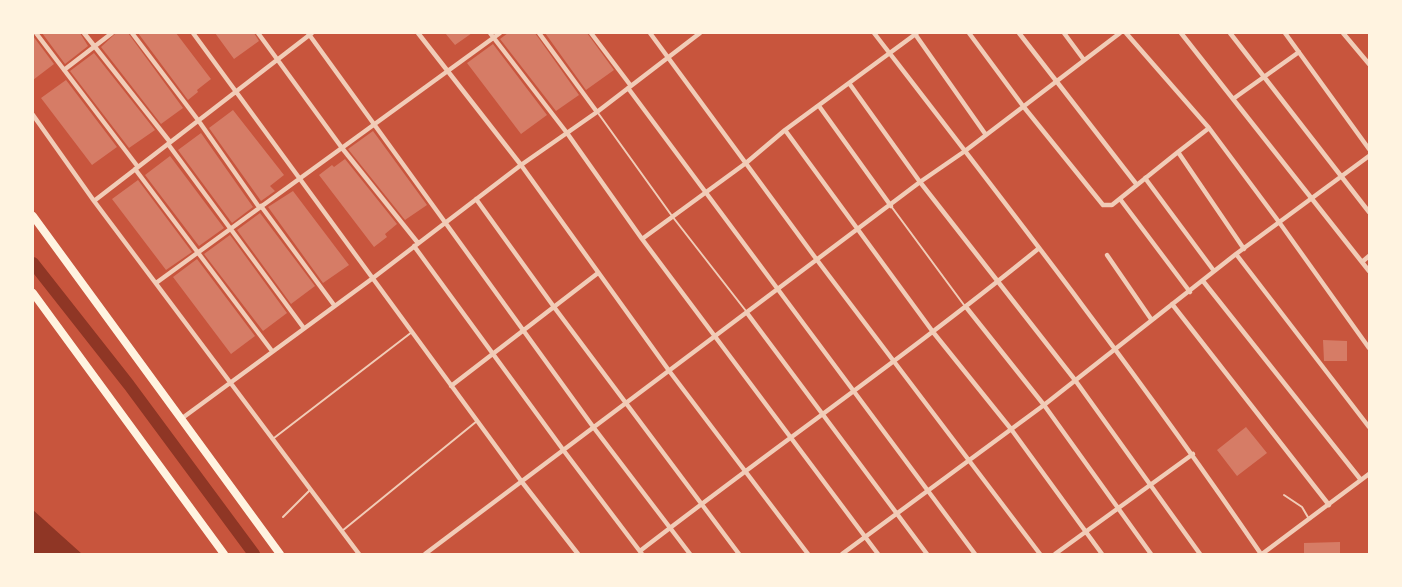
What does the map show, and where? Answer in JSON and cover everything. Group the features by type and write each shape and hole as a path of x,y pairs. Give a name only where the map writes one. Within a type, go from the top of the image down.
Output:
{"main road":[{"path":"33,216 280,554"},
{"path":"33,293 224,554"}],"street":[{"path":"36,33 272,351"},
{"path":"84,33 169,143 229,230 303,327"},
{"path":"64,70 112,33"},
{"path":"132,33 334,305"},
{"path":"193,33 451,386 578,554"},
{"path":"258,33 416,245 564,451 641,552 790,437 894,362 1038,249"},
{"path":"417,33 520,165 670,372 808,554"},
{"path":"156,283 342,147 448,73 492,35 500,33"},
{"path":"538,33 597,112"},
{"path":"591,33 705,192 975,554"},
{"path":"650,33 817,260 1040,554"},
{"path":"180,419 373,278 520,165 597,112 700,33"},
{"path":"874,33 1193,454 1261,554 1329,506 1369,474"},
{"path":"642,239 916,33 986,135"},
{"path":"969,33 1023,106 1103,205 1112,205 1209,128"},
{"path":"1019,33 1137,185"},
{"path":"1064,33 1084,60"},
{"path":"426,554 1120,33"},
{"path":"1126,33 1209,128 1369,348"},
{"path":"1181,33 1369,271"},
{"path":"1230,33 1369,212"},
{"path":"1285,33 1369,149"},
{"path":"1344,33 1369,64"},
{"path":"94,201 310,34 594,428 690,554"},
{"path":"492,35 878,554"},
{"path":"1233,99 1299,52"},
{"path":"849,83 920,182 1075,380 1200,554"},
{"path":"819,106 891,206"},
{"path":"33,115 94,201 359,554"},
{"path":"785,130 933,332 1011,429 1102,554"},
{"path":"1178,152 1244,249"},
{"path":"842,554 1044,405 1151,319 1369,156"},
{"path":"1145,178 1214,271"},
{"path":"476,199 739,554"},
{"path":"1120,199 1190,292"},
{"path":"1236,254 1369,427"},
{"path":"1107,255 1151,319"},
{"path":"1362,262 1369,256"},
{"path":"451,386 598,273"},
{"path":"1203,281 1361,480"},
{"path":"1172,304 1329,506"},
{"path":"966,307 1044,405 1151,554"},
{"path":"747,313 927,554"},
{"path":"1055,554 1193,454"}],"lane":[{"path":"597,112 672,216 747,313"},
{"path":"891,206 966,307"},
{"path":"274,439 412,332"},
{"path":"342,531 477,421"},
{"path":"283,517 311,489"},
{"path":"1284,495 1302,507 1309,519"}],"shaded area":[{"path":"33,510 82,554 33,554"}],"building":[{"path":"42,33 80,33 88,46 65,64"},
{"path":"116,33 128,33 183,108 161,124 101,47"},
{"path":"138,33 176,33 211,79 188,100"},
{"path":"215,33 254,33 259,41 234,59"},
{"path":"445,33 472,33 455,45"},
{"path":"508,33 535,33 579,95 556,111 500,39"},
{"path":"545,33 587,33 614,70 586,90"},
{"path":"33,36 54,64 33,80"},
{"path":"493,44 547,115 521,134 467,63"},
{"path":"94,53 155,130 129,148 70,71"},
{"path":"66,80 117,147 92,165 41,98"},
{"path":"233,110 284,175 270,186 275,191 261,201 209,128"},
{"path":"373,131 427,205 405,220 348,149"},
{"path":"201,133 253,207 232,223 178,150"},
{"path":"170,156 224,228 199,246 145,175"},
{"path":"345,159 397,224 385,234 387,237 374,247 319,175"},
{"path":"138,180 192,252 166,270 112,199"},
{"path":"293,191 349,265 323,283 268,207"},
{"path":"260,213 315,286 291,304 237,230"},
{"path":"230,235 287,313 263,331 204,254"},
{"path":"197,259 255,336 231,354 173,277"},
{"path":"1323,340 1347,341 1347,361 1324,361"},
{"path":"1246,427 1267,453 1237,476 1217,450"},
{"path":"1340,542 1340,554 1304,554 1304,543"}],"waterway":[{"path":"33,263 129,385 254,554"}]}
